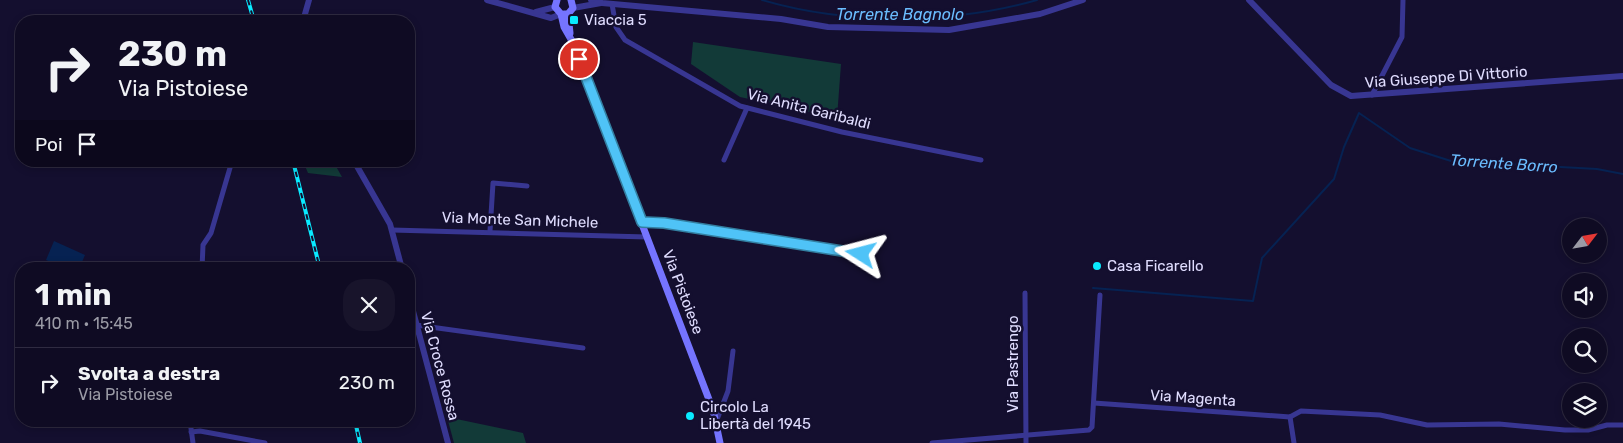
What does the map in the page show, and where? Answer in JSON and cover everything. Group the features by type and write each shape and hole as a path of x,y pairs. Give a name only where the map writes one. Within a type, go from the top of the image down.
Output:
{"main road":[{"name":"Via Pistoiese","path":"556,4 568,9 564,27 572,41 713,410 720,443"}],"street":[{"path":"305,15 309,0"},
{"path":"487,0 554,19 568,9 602,3"},
{"path":"591,0 602,3 781,19 828,27 949,30 1040,14 1083,0"},
{"name":"Via Giuseppe Di Vittorio","path":"1249,0 1330,85 1351,96 1623,76"},
{"path":"1372,95 1402,37 1403,0"},
{"path":"532,12 547,11 556,4"},
{"name":"Via Anita Garibaldi","path":"612,4 616,27 625,40 734,104 842,132 981,160"},
{"path":"724,160 748,108"},
{"path":"202,262 203,246 211,233 230,167"},
{"path":"357,167 392,230 400,262"},
{"path":"490,231 493,183 527,186"},
{"path":"642,222 664,223 861,254"},
{"name":"Via Monte San Michele","path":"392,230 490,231 647,237"},
{"name":"Via Pastrengo","path":"1025,293 1026,443"},
{"path":"932,443 1089,430 1092,427 1094,403 1100,295"},
{"name":"Via Croce Rossa","path":"415,321 448,443"},
{"path":"416,325 583,348"},
{"path":"715,422 721,412 728,391 733,351"},
{"name":"Via Magenta","path":"1094,403 1290,417 1301,411 1380,415 1427,425 1500,424 1565,430 1588,430 1623,425"},
{"path":"1290,417 1294,443"},
{"path":"191,427 193,443"},
{"path":"191,432 209,432 265,443"}],"green space":[{"path":"693,42 841,64 837,118 740,97 691,64"},
{"path":"306,167 336,167 342,177 308,173"},
{"path":"447,417 523,433 526,443 454,443"}],"water":[{"path":"54,241 85,255 82,262 50,262 46,260"}],"waterway":[{"name":"Torrente Bagnolo","path":"762,0 829,14 900,18 970,14 1037,0"},
{"name":"Torrente Borro","path":"1093,288 1253,301 1262,258 1334,179 1344,147 1359,113 1410,148 1451,161 1597,169 1623,174"}],"railway":[{"path":"248,0 252,15"},
{"path":"294,167 318,262"},
{"path":"356,427 360,443"}],"place":[{"name":"Viaccia 5","path":"574,20"},
{"name":"Casa Ficarello","path":"1097,266"},
{"name":"Circolo La Libertà del 1945","path":"690,416"}],"route":[{"path":"579,59 642,222 664,223 861,254"}]}
